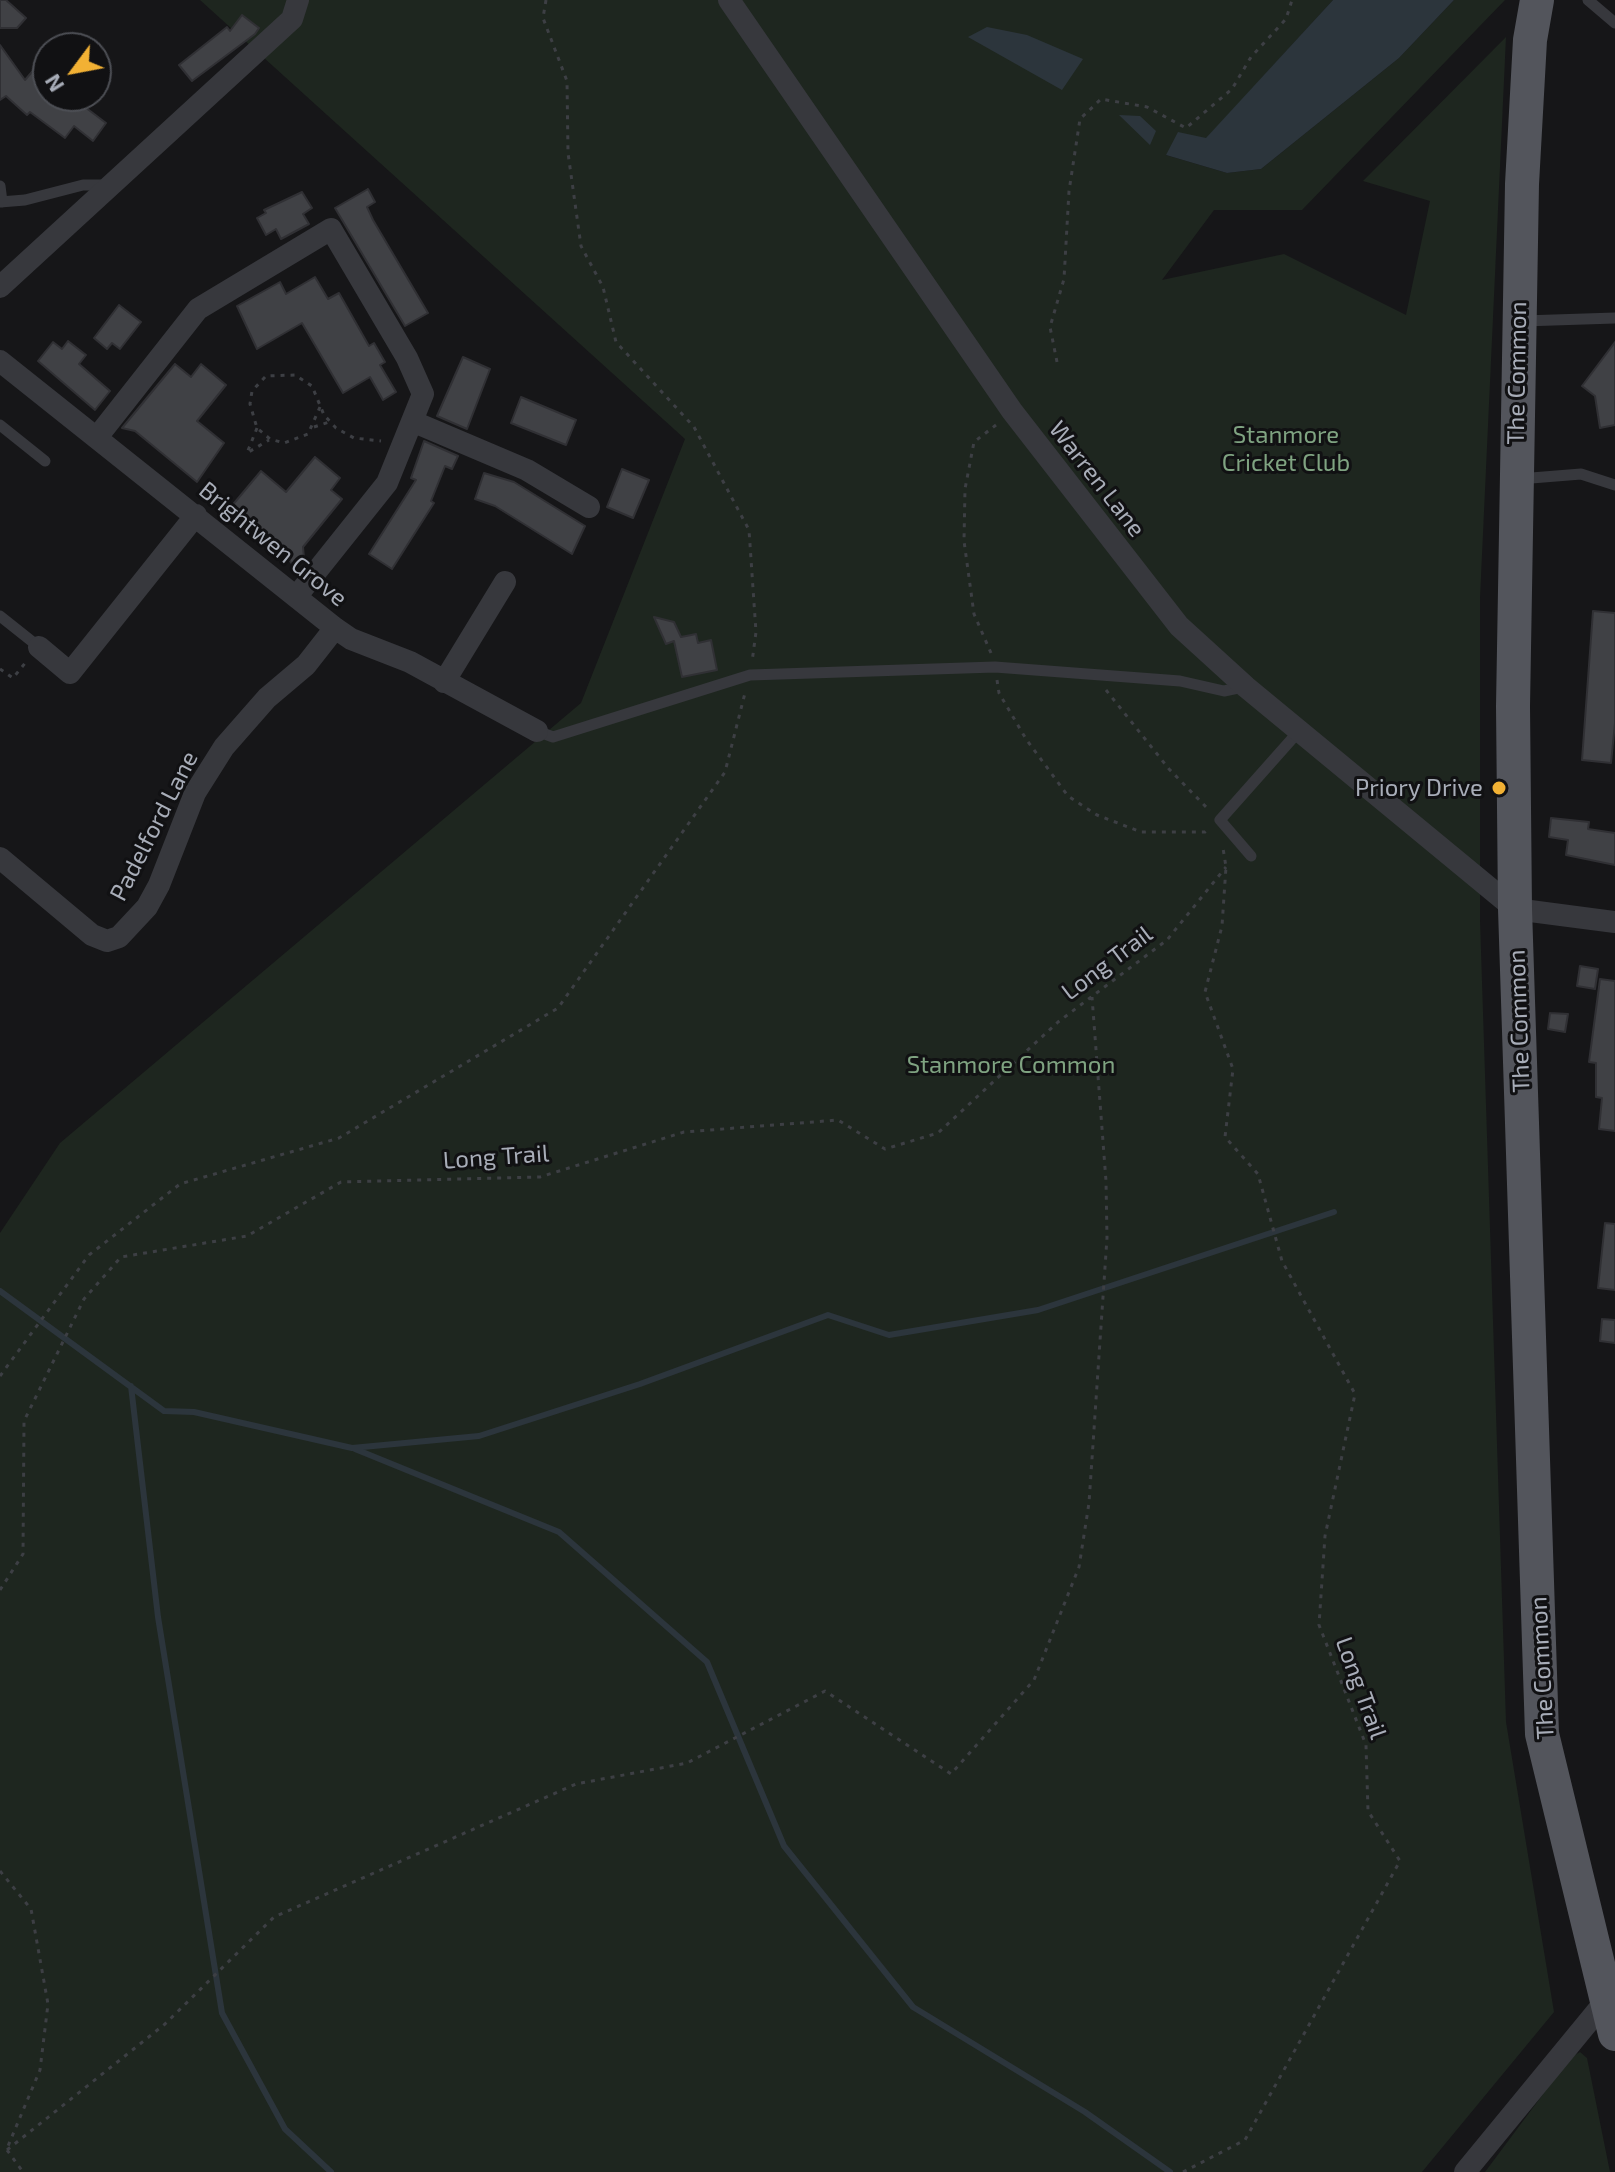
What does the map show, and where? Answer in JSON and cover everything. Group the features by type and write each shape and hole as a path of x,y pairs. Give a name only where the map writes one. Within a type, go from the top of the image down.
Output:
{"main road":[{"name":"The Common","path":"1537,0 1530,40 1518,322 1515,909 1542,1734 1615,2034"}],"street":[{"path":"0,287 292,19 298,0"},
{"name":"Warren Lane","path":"729,0 1012,411 1179,626 1246,687 1515,909"},
{"path":"98,436 198,309 331,229 420,382 423,394 387,483 296,597"},
{"name":"Brightwen Grove","path":"3,370 98,436 351,639 410,662 537,731"},
{"path":"414,422 527,470 589,507"},
{"path":"39,647 70,673 196,515"},
{"path":"444,682 505,582"},
{"name":"Padelford Lane","path":"0,858 92,935 107,941 119,937 147,907 159,885 195,793 224,747 267,698 306,665 335,628"},
{"path":"1515,909 1615,922"},
{"path":"1465,2172 1608,1998"}],"lane":[{"path":"1588,0 1615,23"},
{"path":"0,186 1,202 49,195 83,185 112,185"},
{"path":"1518,322 1615,318"},
{"path":"0,425 45,461"},
{"path":"1515,479 1581,474 1615,485"},
{"path":"0,616 39,647"},
{"path":"537,731 553,737 750,675 995,667 1180,681 1224,691 1246,687"},
{"path":"1251,856 1220,820 1299,731"}],"path":[{"path":"1057,362 1050,327 1064,279 1069,191 1080,119 1101,99 1147,107 1186,128 1232,89 1251,57 1286,19 1292,0"},
{"path":"329,422 313,427 293,442 270,439 257,428 250,411 252,391 258,383 274,374 304,379 312,386 329,422 354,438 405,444"},
{"path":"313,427 320,407"},
{"path":"257,428 247,453 270,439"},
{"path":"0,669 13,678 39,647"},
{"path":"1091,672 1169,769 1220,820"},
{"name":"Long Trail","path":"0,1590 23,1554 24,1421 84,1299 121,1257 247,1236 341,1182 540,1177 684,1132 838,1120 885,1149 938,1133 1058,1022 1167,940 1226,867 1222,926 1205,992 1233,1069 1225,1137 1258,1174 1282,1261 1355,1394 1325,1536 1319,1625 1366,1745 1368,1811 1400,1861 1245,2140 1183,2172"},
{"path":"7,2150 165,2024 274,1917 576,1784 687,1763 825,1691 951,1774 1034,1680 1079,1567 1089,1503 1107,1238 1106,1181 1092,997"},
{"path":"0,1376 46,1313"},
{"path":"0,1871 31,1909 48,2004 40,2070 7,2150"},
{"path":"7,2150 23,2172"}],"green space":[{"name":"Stanmore Common","path":"200,0 1333,0 1206,139 1166,155 1227,173 1261,169 1399,58 1454,0 1505,0 1302,210 1214,210 1162,280 1284,254 1406,315 1430,201 1363,181 1506,37 1480,598 1480,920 1506,1722 1554,2012 1422,2172 0,2172 0,1233 60,1143 581,703 685,439"},
{"path":"1580,2052 1587,2058 1610,2172 1485,2172 1570,2058"}],"shaded area":[{"path":"1333,0 1454,0 1399,58 1261,169 1227,173 1166,155 1178,132 1206,138"},
{"path":"987,27 1027,35 1083,59 1062,90 968,37"},
{"path":"1119,115 1140,116 1156,131 1150,145"}],"building":[{"path":"0,0 6,0 26,18 17,28 0,28"},
{"path":"242,15 259,28 255,34 192,81 179,65 227,27 230,31"},
{"path":"0,45 25,80 32,72 32,112 92,112 106,123 93,141 74,126 65,138 30,112 27,115 6,96 0,100"},
{"path":"368,189 375,202 367,207 373,220 428,313 405,326 335,208"},
{"path":"302,192 312,208 303,214 309,224 281,239 276,229 266,235 257,218 266,213 264,210"},
{"path":"315,277 328,299 339,293 369,346 374,343 385,362 380,365 396,392 383,400 370,377 343,393 302,323 257,349 237,306 280,282 286,294"},
{"path":"119,305 141,322 120,349 112,343 107,349 94,338"},
{"path":"68,341 86,355 79,364 110,391 95,410 38,361 53,342 62,349"},
{"path":"1615,342 1615,425 1600,428 1595,396 1582,386"},
{"path":"463,357 490,369 467,429 437,416"},
{"path":"175,364 191,377 201,364 226,385 197,421 224,443 197,482 135,431 122,428"},
{"path":"521,397 576,420 566,445 511,423"},
{"path":"424,441 458,456 452,469 445,466 431,501 434,503 392,569 369,554 416,480 411,478"},
{"path":"315,457 340,478 331,490 342,499 303,547 304,558 292,564 285,554 230,508 261,471 286,492"},
{"path":"622,469 649,480 633,518 607,507"},
{"path":"484,473 514,482 585,526 572,554 495,506 475,499"},
{"path":"1593,611 1615,613 1615,723 1611,763 1582,760"},
{"path":"654,617 674,622 681,637 696,634 698,643 711,640 717,670 682,677 674,641 666,644"},
{"path":"1551,818 1589,822 1588,829 1615,833 1615,865 1566,855 1568,840 1549,837"},
{"path":"1580,966 1598,969 1595,989 1577,986"},
{"path":"1600,979 1615,981 1615,1131 1599,1129 1602,1098 1596,1097 1596,1063 1589,1062"},
{"path":"1550,1013 1568,1014 1565,1032 1548,1029"},
{"path":"1605,1223 1615,1224 1615,1290 1598,1288"},
{"path":"1602,1319 1615,1320 1615,1343 1600,1341"}],"waterway":[{"path":"0,1291 164,1411 194,1412 352,1448 479,1436 640,1384 828,1315 889,1335 1038,1310 1334,1212"},
{"path":"131,1386 158,1617 222,2013 285,2129 331,2172"},
{"path":"355,1449 559,1532 707,1662 784,1846 913,2007 1085,2112 1170,2172"}],"place":[{"name":"Priory Drive","path":"1499,788"}],"park label":[{"name":"Stanmore Cricket Club","path":"1286,449"}]}
